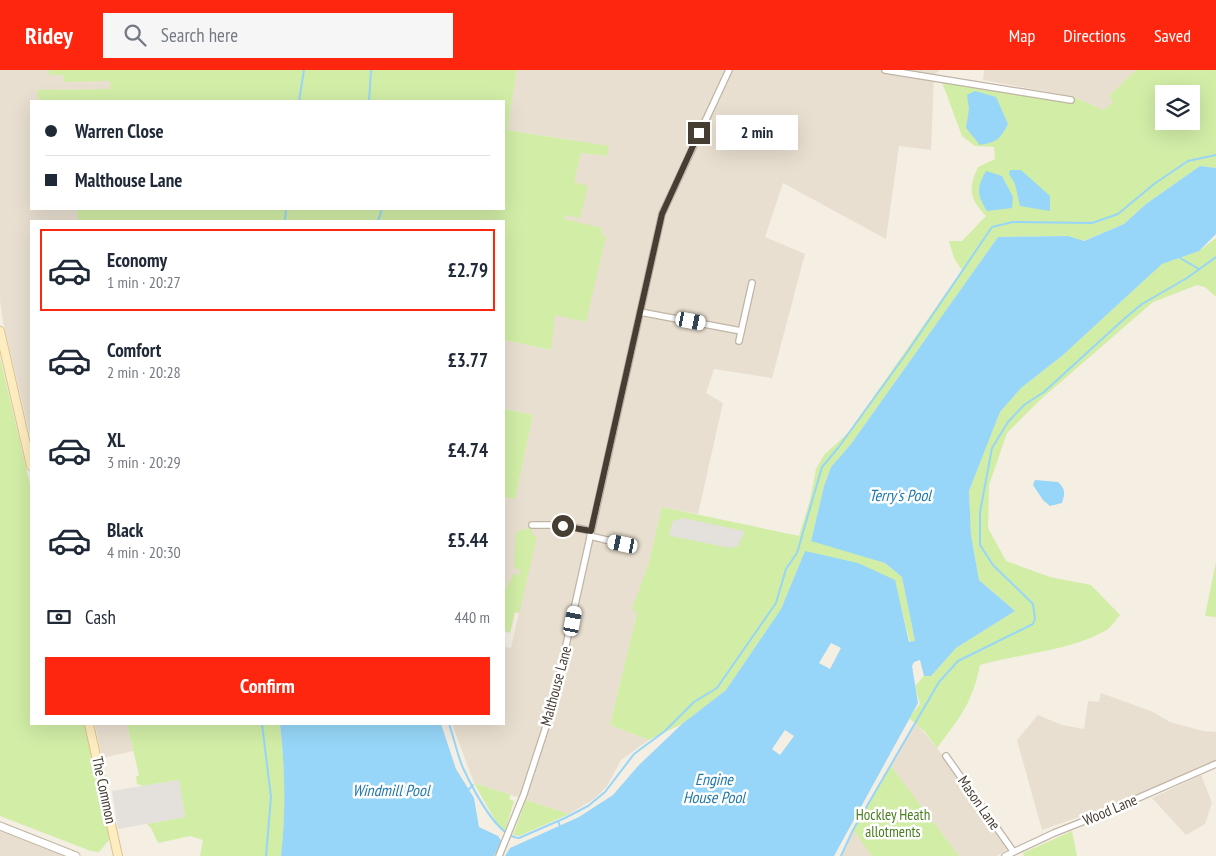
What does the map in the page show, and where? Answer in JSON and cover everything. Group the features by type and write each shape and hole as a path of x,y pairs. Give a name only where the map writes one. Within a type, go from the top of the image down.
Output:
{"main road":[{"path":"0,330 30,462"},
{"name":"The Common","path":"90,725 117,856"}],"street":[{"name":"Malthouse Lane","path":"499,856 507,841 552,708 663,211 729,70"},
{"path":"886,70 1071,100"},
{"path":"739,341 752,283"},
{"path":"640,312 741,330"},
{"path":"532,525 563,526 623,544"},
{"name":"Mason Lane","path":"946,756 1013,851"},
{"name":"Wood Lane","path":"1005,856 1216,764"},
{"path":"0,826 76,856"}],"shaded area":[{"path":"0,70 49,70 49,75 63,75 65,82 110,81 110,89 37,90 39,100 30,100 30,210 77,210 78,220 30,220 30,435 3,322 0,300"},
{"path":"517,70 940,70 934,75 931,150 899,146 886,239 783,183 765,237 805,254 772,378 714,369 706,393 723,403 698,514 662,507 649,562 633,609 637,613 610,725 649,740 621,760 607,786 594,799 569,814 474,783 452,725 505,725 505,647 511,648 519,613 505,610 505,497 515,499 533,415 505,409 505,340 550,350 555,315 606,236 601,235 602,228 564,220 581,153 607,156 572,140 507,130"},
{"path":"984,70 1136,70 1109,96 1113,102 1104,110 1071,96 983,80"},
{"path":"683,518 745,531 738,546 730,548 671,536 669,533 673,521"},
{"path":"1101,693 1153,712 1170,722 1203,731 1216,732 1216,762 1096,811 1042,830 1017,740 1038,715 1062,725 1084,729 1088,701 1099,702"},
{"path":"915,722 937,748 1008,849 997,856 959,856 891,766"},
{"path":"95,725 127,725 133,751 102,758"},
{"path":"1201,775 1212,803 1205,824 1186,835 1152,798"},
{"path":"179,780 185,817 118,829 112,791"},
{"path":"0,828 68,856 0,856"},
{"path":"853,830 872,856 841,856"}],"green space":[{"path":"49,70 517,70 507,130 609,146 607,156 581,153 574,182 588,186 580,218 566,215 564,219 602,228 601,235 606,236 586,322 555,315 551,350 505,340 505,220 78,220 77,210 505,210 505,100 39,100 37,90 110,89 110,81 64,82 63,75 49,75"},
{"path":"1136,70 1216,70 1216,168 1200,166 1146,204 1124,224 1083,241 1068,236 998,237 851,444 831,467 824,486 811,540 885,563 902,577 915,641 910,642 894,580 805,551 781,609 726,690 682,724 649,740 610,725 637,613 632,609 649,562 662,507 799,536 810,500 816,469 824,455 849,432 962,270 954,258 949,241 962,241 986,216 973,198 972,187 978,167 995,159 994,147 975,146 962,136 942,82 1068,103 1071,96 1104,110 1113,102 1109,96"},
{"path":"1216,238 1216,297 1205,287 1197,285 1153,302 1040,400 1007,433 989,485 988,528 1006,561 1050,577 1091,585 1120,615 1108,629 1074,644 980,665 973,690 964,710 937,748 925,732 909,718 920,704 915,686 924,676 931,676 956,648 1015,611 979,580 971,535 969,491 1000,412 1021,388 1063,355 1162,264 1199,251"},
{"path":"0,357 30,485 30,725 85,725 110,839 99,852 91,851 0,816"},
{"path":"505,409 533,415 515,499 505,497"},
{"path":"532,528 532,535 537,536 519,613 515,612 510,633 505,631 505,588 508,586 513,574 519,575 521,570 514,568 516,533 520,530"},
{"path":"1216,562 1216,617 1205,616"},
{"path":"127,725 280,725 284,790 281,856 200,856 203,840 190,836 158,843 147,824 185,817 179,780 143,786 137,784 136,777 139,775"},
{"name":"Hockley Heath allotments","path":"891,766 959,856 872,856 853,830"},
{"path":"474,783 511,795 509,799 514,801 505,831 496,822"},
{"path":"526,800 569,814 519,836 513,835"},
{"path":"1072,831 1077,856 1024,856 1023,853"}],"water":[{"path":"975,91 996,97 1008,124 997,139 980,145 966,128 969,109 967,95"},
{"path":"1200,166 1216,168 1216,234 1199,251 1162,264 1063,355 1021,388 1000,412 969,491 971,535 979,580 1015,611 956,648 931,676 924,676 920,660 914,662 912,666 918,703 834,856 505,856 510,848 579,817 613,795 638,766 682,724 726,690 781,609 805,551 858,563 895,580 909,642 915,641 902,577 885,563 811,541 824,486 831,467 851,444 998,237 1068,236 1084,241 1124,224 1146,204","holes":["831,643 841,648 830,669 819,663","785,730 794,736 780,755 772,749"]},
{"path":"1010,170 1021,170 1050,196 1050,211 1020,206 1015,184 1009,174"},
{"path":"986,171 1002,176 1013,197 1012,208 987,211 979,195 979,186"},
{"path":"1035,480 1058,482 1064,492 1062,503 1050,506 1043,500 1033,485"},
{"name":"Windmill Pool","path":"280,725 441,725 456,769 474,798 479,827 498,836 502,842 494,856 281,856 284,823 283,757"}],"waterway":[{"path":"299,100 304,70"},
{"path":"369,100 371,70"},
{"path":"449,725 461,763 472,787 494,820 511,835 519,838 588,806 605,792 634,754 665,731 694,702 717,688 776,603 786,569 797,553 822,467 838,448 906,354 992,227 1013,222 1092,223 1118,214 1154,184 1188,161 1216,155"},
{"path":"285,220 286,210"},
{"path":"378,220 382,210"},
{"path":"841,856 853,830 939,682 958,661 1033,624 1035,619 1033,604 993,565 980,545 980,512 992,448 1008,422 1024,405 1044,392 1142,304 1187,278 1216,257"},
{"path":"1180,258 1199,269"},
{"path":"262,725 271,797 266,856"},
{"path":"469,789 473,785"},
{"path":"558,821 560,826"}],"route":[{"path":"563,526 591,531 662,214 699,133"}],"water label":[{"name":"Terry's Pool","path":"900,495"},
{"name":"Engine House Pool","path":"714,788"}]}
